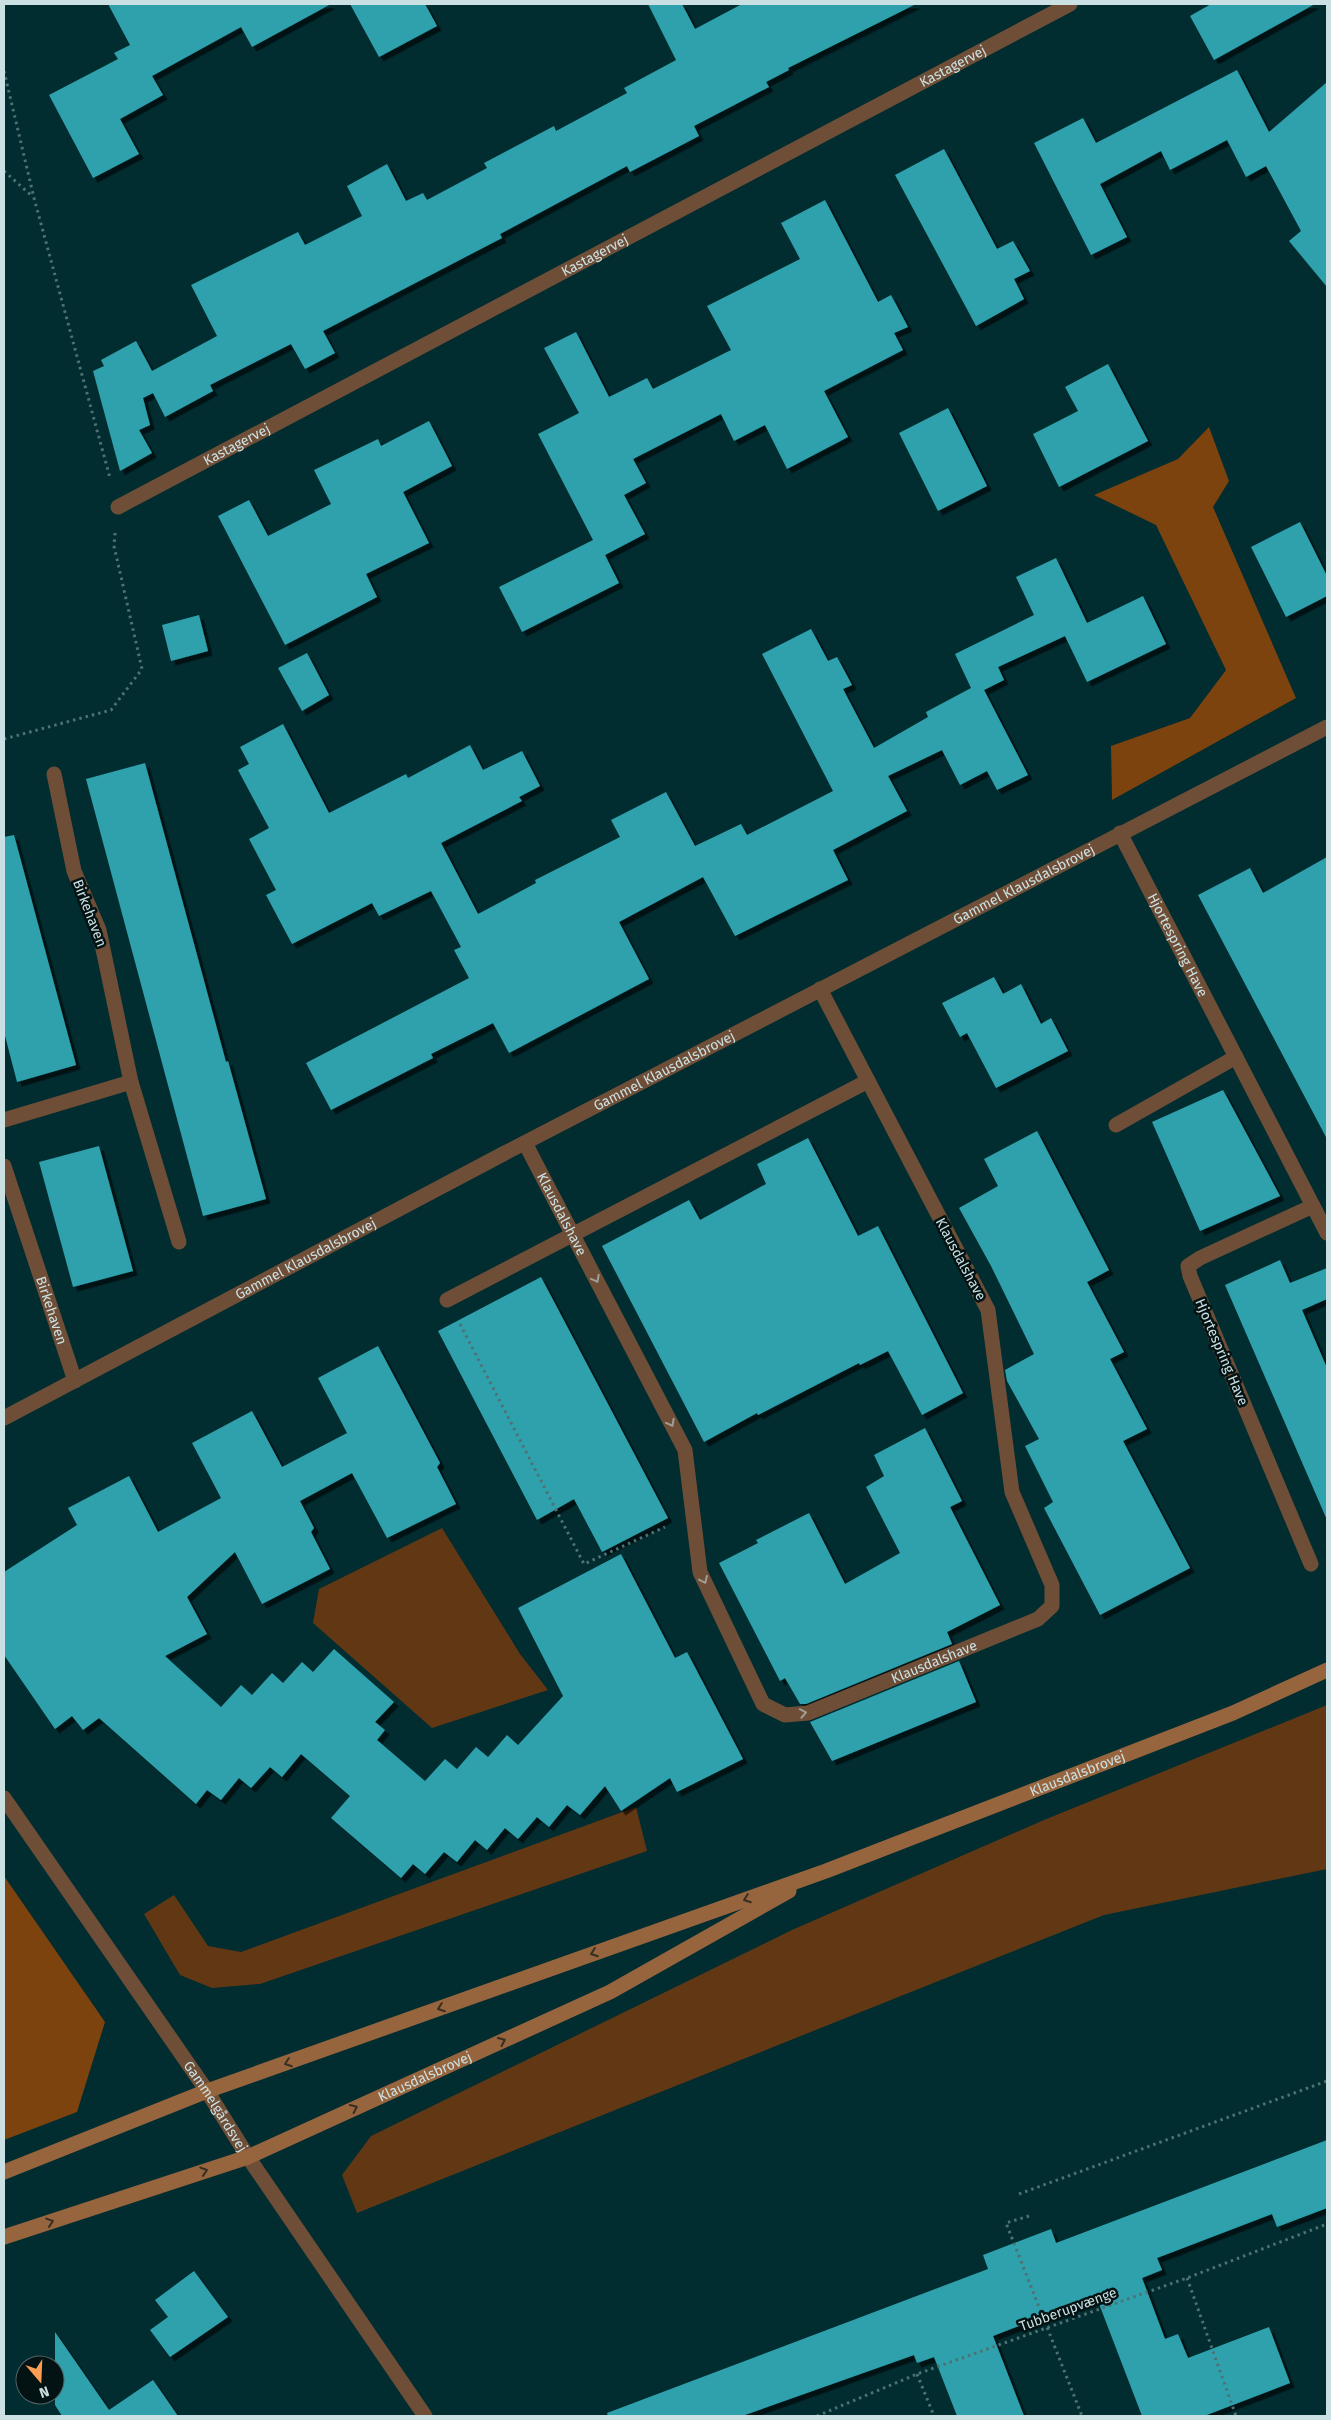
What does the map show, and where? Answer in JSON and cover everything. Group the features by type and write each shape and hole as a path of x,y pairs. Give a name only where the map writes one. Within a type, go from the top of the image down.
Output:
{"street":[{"name":"Kastagervej","path":"118,507 1070,4"},
{"name":"Gammel Klausdalsbrovej","path":"4,1418 525,1143 1327,726"},
{"name":"Birkehaven","path":"54,774 74,871 100,930 130,1082 179,1242"},
{"name":"Hjortespring Have","path":"1120,833 1327,1234"},
{"name":"Klausdalshave","path":"525,1143 686,1450 700,1572 762,1704 786,1715 808,1713 1038,1619 1052,1606 1052,1585 1012,1492 988,1310 820,989"},
{"path":"1116,1125 1236,1057"},
{"path":"448,1300 868,1081"},
{"path":"4,1120 130,1082"},
{"name":"Birkehaven","path":"4,1166 6,1185 75,1381"},
{"name":"Hjortespring Have","path":"1311,1564 1190,1276 1188,1266 1200,1258 1313,1206"},
{"name":"Klausdalsbrovej","path":"4,2172 207,2091 826,1871 1233,1713 1327,1670"},
{"name":"Gammelgårdsvej","path":"4,1798 207,2091 248,2157 425,2416"},
{"name":"Klausdalsbrovej","path":"4,2237 248,2157 610,1992 826,1871"}],"path":[{"path":"4,71 34,198 118,507 114,546 142,669 111,710 4,739"},
{"path":"4,171 34,198"},
{"path":"448,1300 584,1564 693,1515"},
{"path":"1019,2194 1327,2081"},
{"path":"1028,2216 1006,2223 1082,2416"},
{"name":"Tubberupvænge","path":"817,2416 917,2374 1187,2278 1327,2224"},
{"path":"1187,2278 1236,2416"},
{"path":"917,2374 934,2416"}],"shaded area":[{"path":"1209,427 1229,481 1213,507 1296,698 1112,800 1111,746 1190,718 1226,670 1156,525 1094,495 1178,459"},
{"path":"442,1528 520,1654 548,1690 432,1728 313,1623 319,1589"},
{"path":"1327,1705 1327,1869 1104,1915 357,2213 342,2175 371,2136 792,1930 1044,1820"},
{"path":"636,1807 647,1851 260,1984 212,1988 180,1975 144,1914 174,1895 208,1946 241,1952"},
{"path":"4,1876 105,2022 77,2112 4,2140"}],"building":[{"path":"108,4 331,4 252,47 241,27 152,76 163,95 120,119 139,154 93,178 49,95 118,59 114,53 130,45"},
{"path":"350,4 425,4 437,26 379,57"},
{"path":"648,4 682,4 695,29 742,4 916,4 788,68 789,70 766,82 769,87 694,126 699,136 630,172 627,166 500,234 502,238 323,331 335,353 305,369 291,344 210,385 213,391 165,417 153,393 143,398 150,425 139,430 152,453 120,471 93,371 104,366 101,360 136,341 152,371 217,336 191,285 298,232 305,245 362,216 347,186 387,164 406,201 423,193 427,200 487,168 484,163 554,126 556,131 627,93 624,88 676,60"},
{"path":"1211,4 1315,4 1214,60 1190,16"},
{"path":"1237,70 1269,132 1327,82 1327,287 1289,241 1301,231 1266,166 1246,177 1227,140 1170,170 1161,151 1100,184 1127,237 1091,255 1034,143 1083,118 1096,143"},
{"path":"944,149 997,249 1013,241 1030,271 1014,279 1024,299 976,326 895,175"},
{"path":"825,200 878,302 891,295 908,327 894,333 903,350 824,391 848,437 787,469 765,425 734,441 721,414 633,459 646,483 624,495 645,534 605,555 619,583 522,632 499,587 593,540 538,434 579,413 544,348 576,332 609,397 647,378 653,389 731,350 707,306 800,259 781,223"},
{"path":"1108,364 1148,441 1059,487 1033,434 1078,411 1065,387"},
{"path":"948,408 987,486 938,511 899,433"},
{"path":"429,421 452,466 403,492 429,543 366,574 377,597 285,645 218,516 249,500 268,536 331,504 314,470 378,439 381,446"},
{"path":"1300,522 1327,576 1327,596 1286,617 1251,547"},
{"path":"1056,558 1087,623 1143,596 1166,644 1087,682 1065,636 998,667 1004,680 984,690 1028,775 997,790 987,771 960,785 942,750 888,776 907,811 833,850 848,880 735,936 703,877 619,922 649,979 509,1053 493,1023 431,1054 433,1058 331,1110 306,1063 469,978 454,950 461,947 431,891 379,916 372,903 292,944 266,895 276,890 249,839 269,828 238,770 249,764 240,747 283,724 329,813 406,774 408,778 470,745 483,770 522,751 540,786 519,797 522,801 441,843 478,914 536,883 535,880 620,837 611,820 666,792 695,846 741,824 747,835 833,791 762,654 811,629 828,661 837,657 852,685 843,689 874,748 928,717 926,712 971,688 955,654 1034,615 1016,577"},
{"path":"199,615 208,651 171,661 162,625"},
{"path":"307,653 329,695 302,711 278,668"},
{"path":"145,763 226,1062 228,1061 266,1199 203,1216 86,779"},
{"path":"14,835 76,1065 17,1082 4,1032 4,837"},
{"path":"1327,857 1327,1139 1198,895 1250,868 1263,893"},
{"path":"994,977 1003,994 1021,984 1041,1024 1051,1018 1068,1051 996,1088 967,1033 960,1037 942,1003"},
{"path":"1223,1090 1280,1196 1200,1231 1152,1122"},
{"path":"1037,1131 1109,1270 1087,1282 1124,1352 1110,1359 1147,1429 1123,1441 1190,1568 1100,1615 1044,1508 1053,1502 1025,1446 1039,1439 1007,1381 1005,1370 1034,1354 991,1266 959,1208 998,1186 984,1159"},
{"path":"808,1138 858,1236 878,1226 963,1393 922,1415 888,1351 860,1365 859,1363 758,1415 757,1413 704,1442 602,1246 689,1200 700,1220 766,1184 757,1164"},
{"path":"99,1146 133,1271 73,1287 39,1162"},
{"path":"1280,1260 1290,1283 1327,1268 1327,1299 1302,1310 1327,1368 1327,1520 1225,1285"},
{"path":"541,1277 668,1518 602,1552 574,1499 537,1520 438,1331"},
{"path":"378,1346 440,1463 437,1467 456,1504 387,1538 352,1473 300,1501 314,1528 311,1532 330,1569 262,1604 235,1552 187,1597 207,1634 165,1656 221,1707 241,1685 252,1695 272,1673 283,1683 302,1662 313,1672 334,1649 394,1702 375,1722 385,1730 377,1740 425,1781 445,1759 457,1769 476,1747 488,1757 507,1735 518,1745 563,1696 518,1608 621,1554 675,1658 687,1652 743,1759 677,1792 670,1778 621,1811 605,1786 580,1815 567,1805 549,1827 537,1817 518,1839 505,1828 487,1850 475,1840 457,1862 444,1852 425,1874 413,1864 401,1878 331,1818 350,1796 301,1754 282,1777 270,1767 251,1788 239,1778 221,1800 207,1790 196,1804 99,1718 83,1730 72,1716 55,1729 4,1655 4,1572 77,1525 68,1508 129,1476 158,1532 221,1498 192,1443 252,1411 282,1467 347,1433 318,1378"},
{"path":"925,1428 962,1501 950,1507 1000,1605 947,1632 952,1644 806,1704 800,1704 785,1678 780,1681 719,1563 758,1543 756,1540 809,1513 845,1584 900,1553 866,1487 884,1476 874,1455"},
{"path":"959,1661 976,1702 832,1761 810,1722"},
{"path":"1327,2140 1327,2208 1277,2227 1272,2214 1157,2258 1162,2270 1142,2278 1165,2339 1178,2334 1188,2358 1269,2327 1290,2383 1204,2416 1142,2416 1096,2296 993,2336 1024,2416 957,2416 934,2357 917,2363 914,2355 742,2416 608,2416 607,2413 988,2269 983,2255 1051,2229 1056,2243"},
{"path":"194,2271 228,2317 170,2357 150,2330 168,2317 155,2300"},
{"path":"55,2332 109,2410 153,2380 178,2416 62,2416 55,2405 65,2405 65,2355 55,2355"}]}
